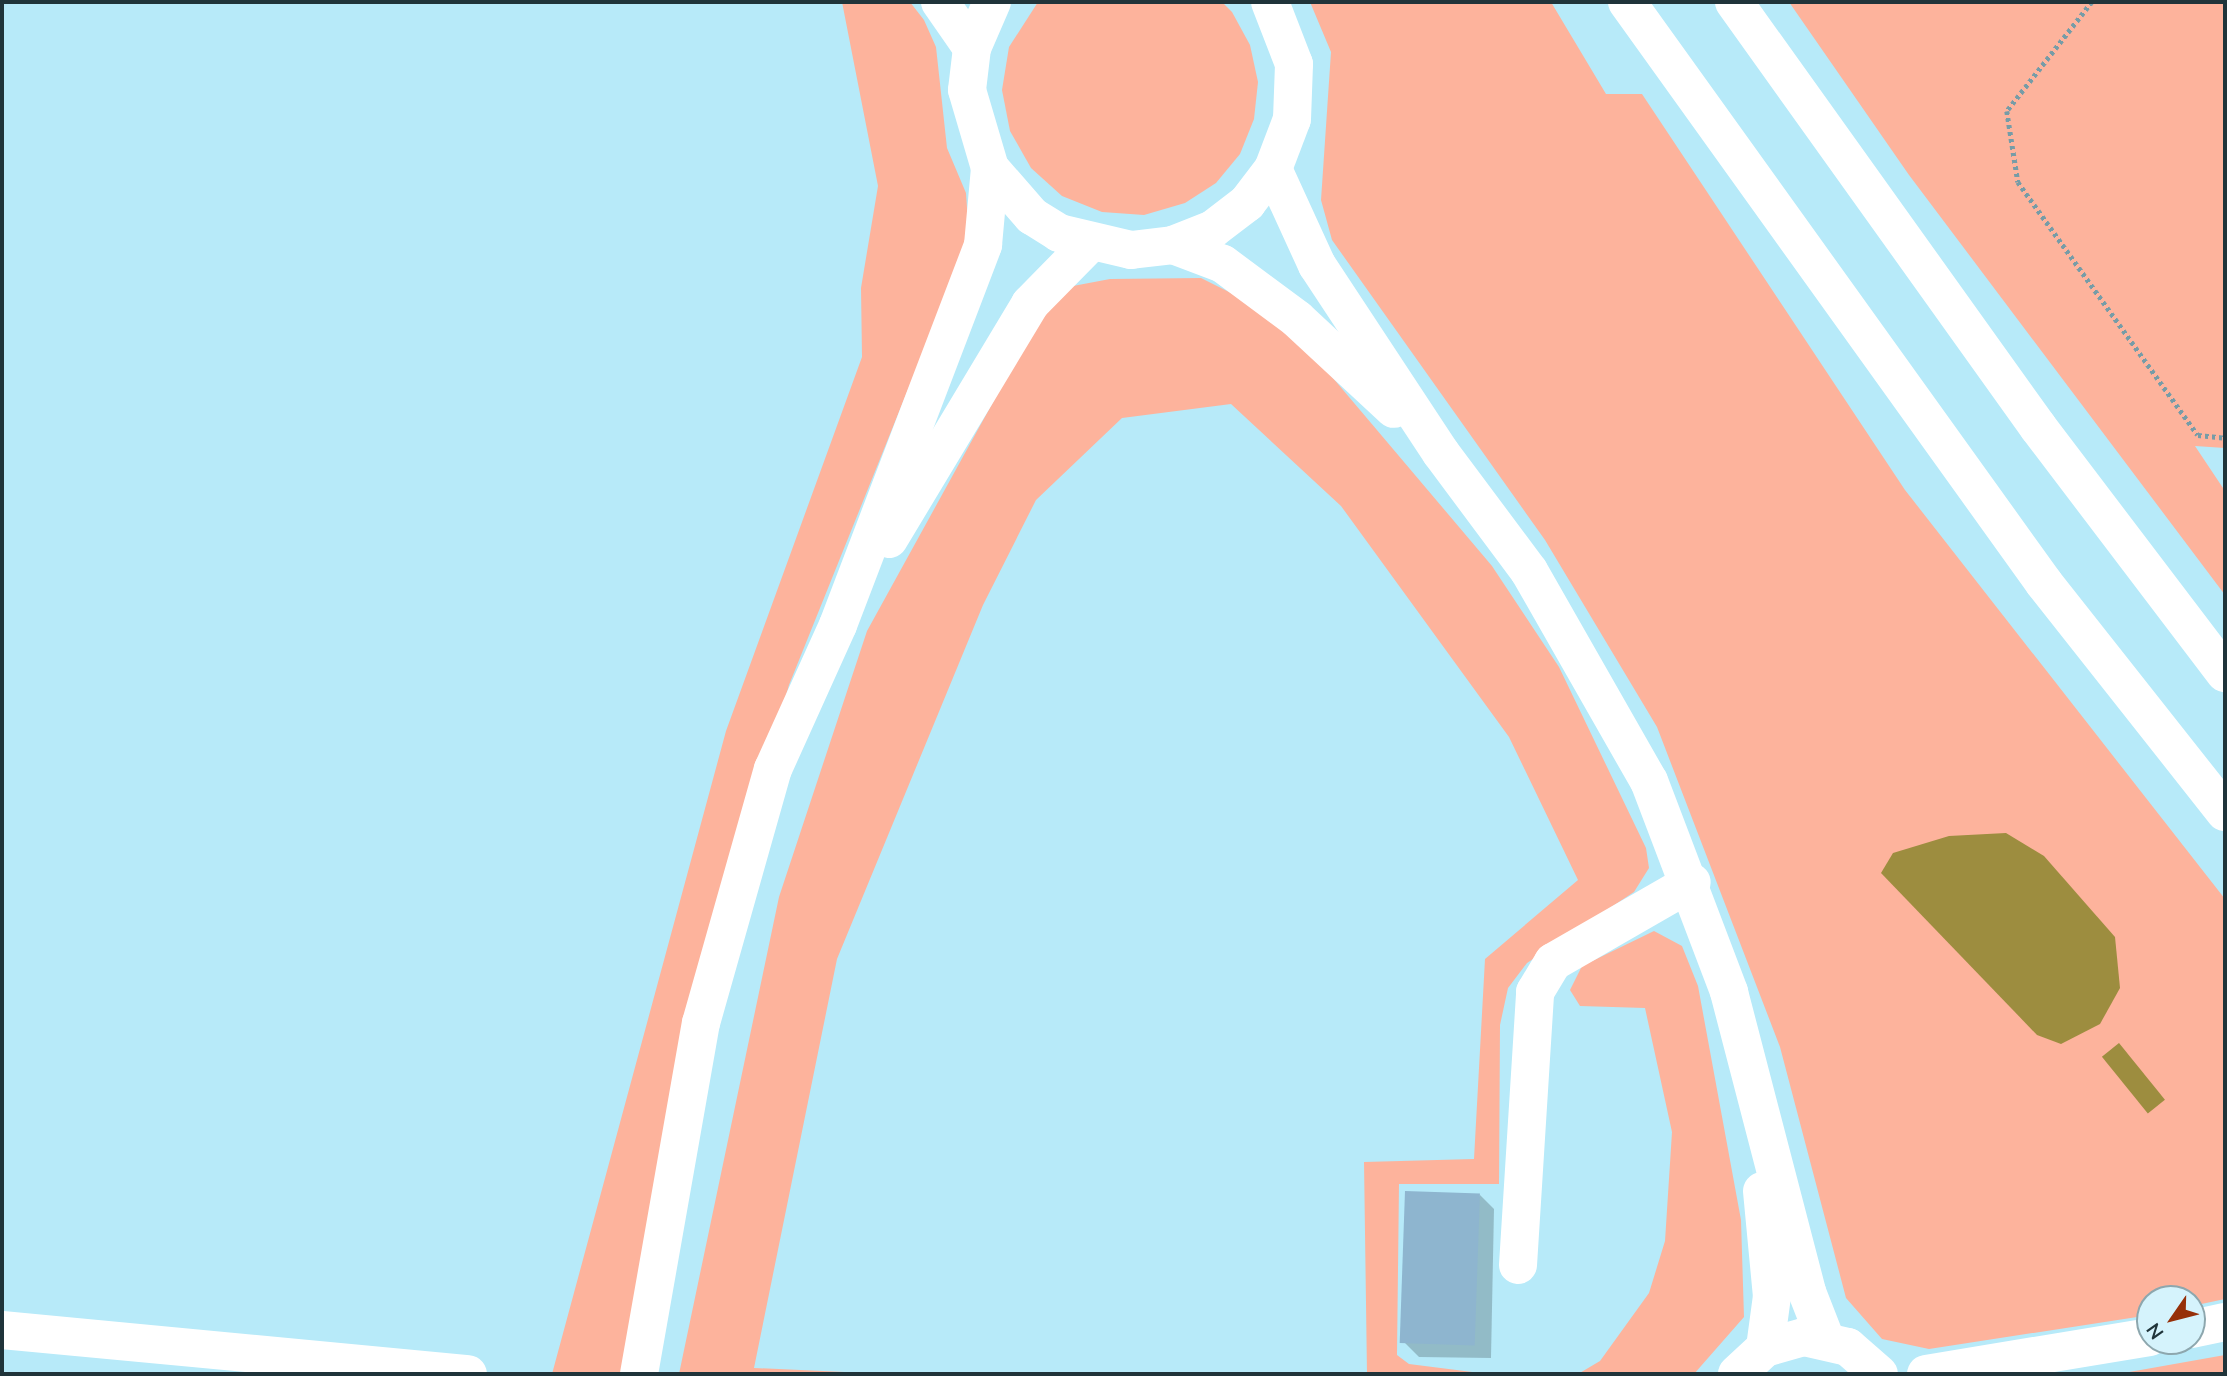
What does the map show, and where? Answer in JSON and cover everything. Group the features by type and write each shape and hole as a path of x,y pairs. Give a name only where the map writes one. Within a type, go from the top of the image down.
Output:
{"main road":[{"path":"940,2 972,48"},
{"path":"639,1374 701,1023 773,769 838,625 983,245 990,169 967,90 972,48 992,2"},
{"path":"990,169 1032,216 1088,244 1131,250 1173,245 1213,229 1247,203 1273,169 1292,119 1294,64 1270,2"},
{"path":"1627,2 2044,583 2225,812"},
{"path":"1734,2 2038,427 2225,673"},
{"path":"1273,169 1317,265 1441,453 1529,571 1597,682 1649,781 1692,882 1729,992 1753,1095 1825,1338"},
{"path":"838,625 1030,304 1088,244"},
{"path":"1173,245 1223,264 1297,319 1441,453"},
{"path":"1518,1265 1535,992 1553,962 1692,882"},
{"path":"1744,1366 1772,1296 1753,1095"},
{"path":"2206,1326 2225,1322"},
{"path":"2,1330 468,1374"},
{"path":"1744,1366 1825,1338 1848,1347 1879,1374"},
{"path":"1926,1374 2136,1339"}],"path":[{"path":"2092,2 2007,111 2018,182 2198,435 2225,438"}],"shaded area":[{"path":"842,2 910,2 924,20 936,47 947,148 966,193 969,238 789,685 690,1028 626,1374 552,1374 726,731 862,357 861,288 878,186"},
{"path":"1038,2 1222,2 1232,12 1250,45 1258,82 1254,119 1240,154 1216,183 1185,203 1144,215 1102,212 1062,196 1031,168 1010,131 1002,90 1009,47"},
{"path":"1310,2 1551,2 1606,94 1642,94 1905,490 2225,899 2225,1299 2206,1303 2206,1285 2136,1285 2136,1317 1929,1349 1882,1339 1846,1298 1780,1047 1657,727 1545,540 1332,240 1321,200 1331,52"},
{"path":"1789,2 2225,2 2225,448 2195,446 2225,491 2225,595 1909,175"},
{"path":"1201,278 1251,303 1316,358 1492,566 1559,667 1646,848 1649,868 1634,892 1527,963 1508,988 1500,1025 1499,1184 1399,1184 1397,1355 1409,1364 1488,1374 1367,1374 1364,1162 1474,1159 1485,959 1578,880 1509,737 1341,506 1231,404 1122,418 1036,500 983,605 837,959 754,1368 889,1374 679,1374 779,897 867,631 1046,306 1073,286 1110,279"},
{"path":"2006,833 2044,856 2115,937 2120,988 2100,1024 2061,1044 2037,1035 1881,873 1893,853 1949,836"},
{"path":"1654,931 1682,946 1698,986 1741,1220 1744,1317 1694,1374 1578,1374 1600,1361 1649,1293 1665,1241 1672,1132 1645,1008 1580,1006 1570,990 1582,966"},
{"path":"2119,1043 2165,1100 2148,1114 2102,1057"},
{"path":"2225,1355 2225,1374 2118,1374"}],"building":[{"path":"1405,1191 1480,1194 1475,1346 1400,1343"}]}
